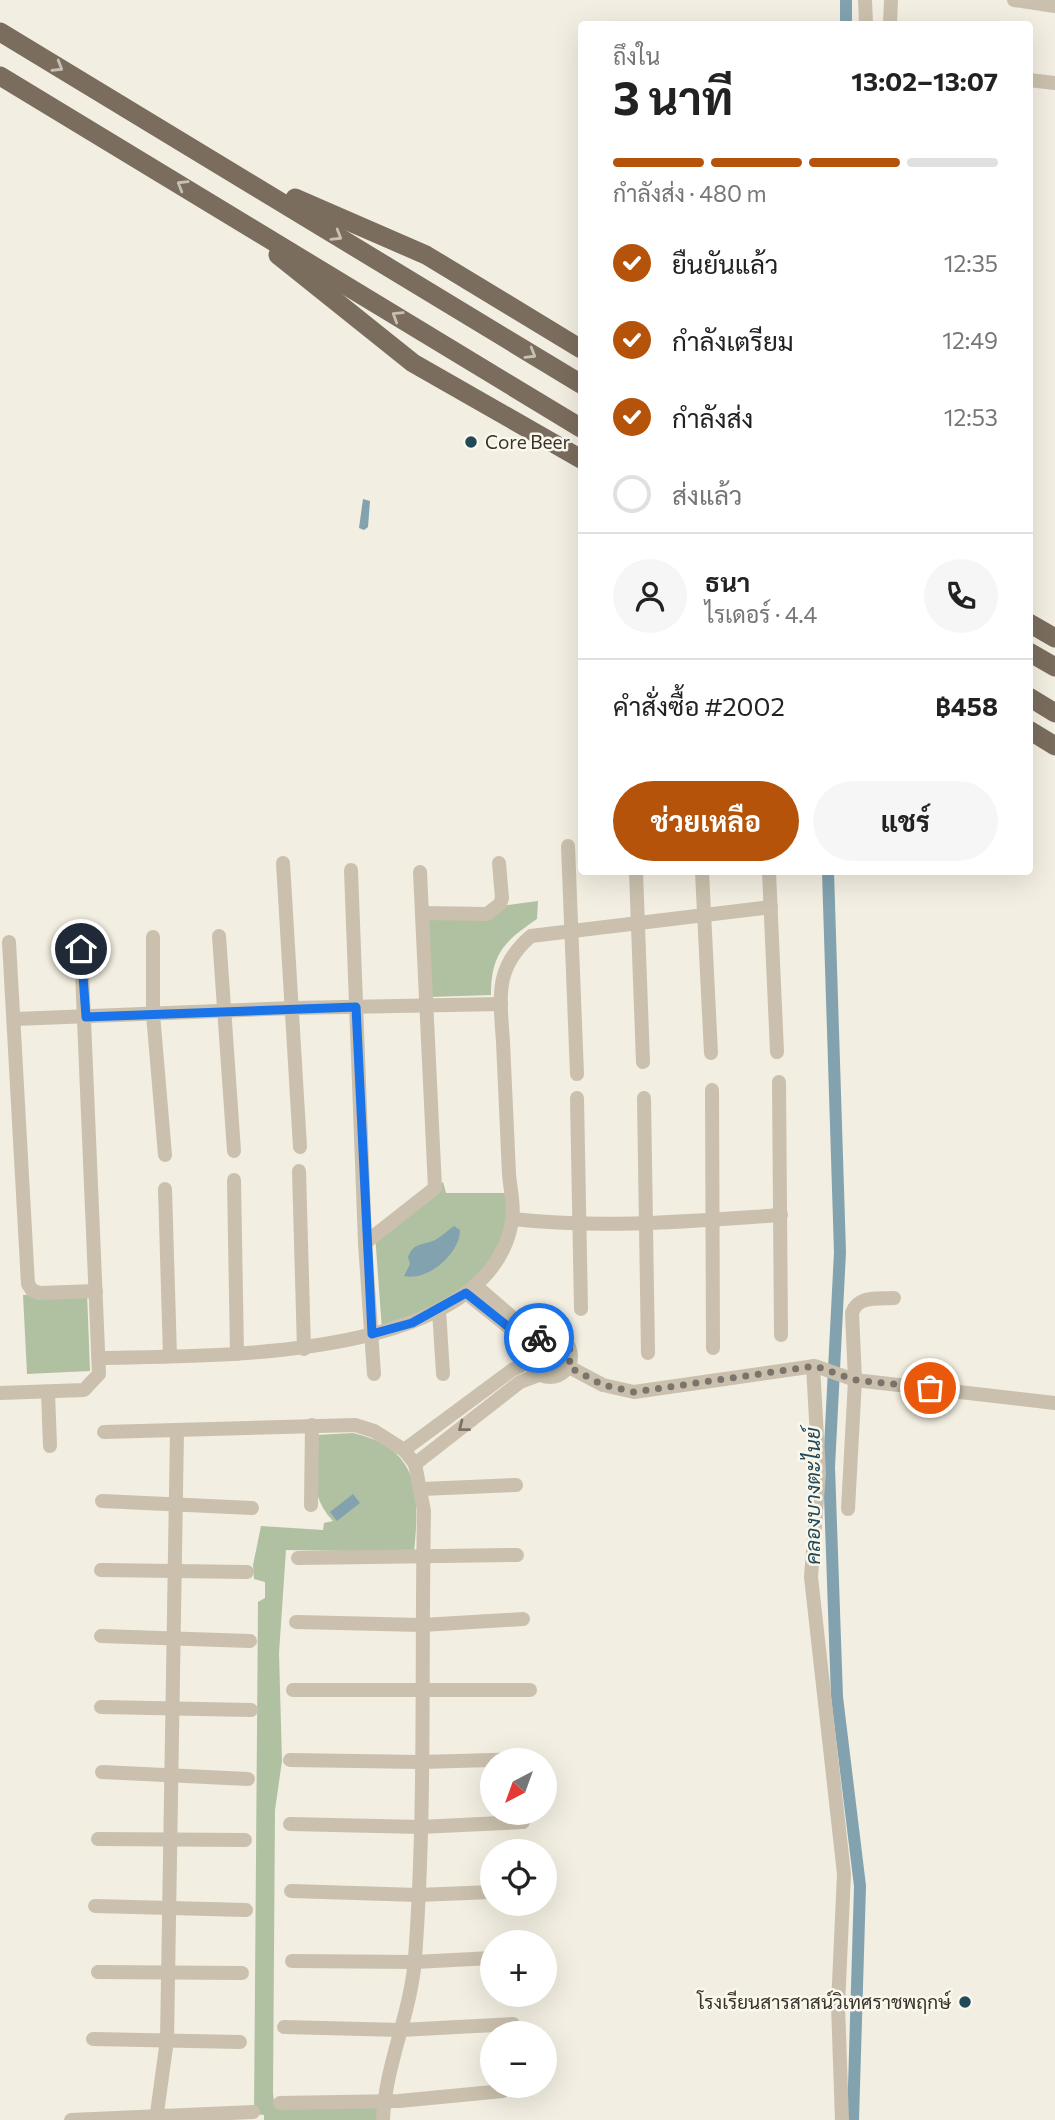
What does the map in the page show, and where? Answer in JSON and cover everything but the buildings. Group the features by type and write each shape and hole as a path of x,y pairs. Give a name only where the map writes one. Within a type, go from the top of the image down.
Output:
{"main road":[{"path":"0,32 578,382"},
{"path":"0,76 578,426"},
{"path":"229,170 426,255 578,347"},
{"path":"214,204 412,363 578,457"},
{"path":"442,300 425,284 422,272 432,265 456,275"},
{"path":"442,379 424,365 424,353 436,345 455,352"},
{"path":"1033,625 1055,638"},
{"path":"1033,654 1055,667"},
{"path":"1033,699 1055,713"},
{"path":"1033,732 1055,746"}],"street":[{"path":"865,0 866,21"},
{"path":"890,21 891,0"},
{"path":"1014,0 1055,6"},
{"path":"1033,80 1055,83"},
{"path":"568,846 577,1074"},
{"path":"283,863 300,1147"},
{"path":"422,913 487,914 494,910 502,898 499,863"},
{"path":"351,870 365,1243 374,1374"},
{"path":"365,1243 435,1188 420,872"},
{"path":"636,875 643,1062"},
{"path":"702,875 711,1053"},
{"path":"769,875 776,1052"},
{"path":"99,1358 304,1349 412,1323 439,1310 470,1289 496,1260 513,1219 501,1004 506,962 517,948 531,936 771,908"},
{"path":"219,936 222,1013 234,1151"},
{"path":"153,937 153,1014 164,1156"},
{"path":"9,942 28,1284 32,1290 39,1293 96,1291"},
{"path":"0,1393 84,1390 99,1374 86,1017 81,949"},
{"path":"15,1019 222,1013 293,1008 501,1004"},
{"path":"779,1082 781,1335"},
{"path":"712,1090 713,1348"},
{"path":"578,1098 581,1309"},
{"path":"644,1098 648,1353"},
{"path":"299,1171 304,1349"},
{"path":"234,1180 237,1354"},
{"path":"165,1189 170,1356"},
{"path":"513,1219 579,1226 781,1215"},
{"path":"470,1289 534,1342"},
{"path":"848,1509 854,1307 867,1299 894,1298"},
{"path":"439,1310 443,1374"},
{"path":"404,1450 489,1387 528,1362 534,1342 544,1335 561,1337 571,1351 569,1367 555,1377 538,1375 520,1382 415,1464"},
{"path":"528,1362 538,1375"},
{"path":"569,1367 603,1385 634,1392 818,1367 851,1378 1055,1403"},
{"path":"818,1367 819,1473 811,1577 844,1874 838,2005 842,2120"},
{"path":"489,1387 498,1399"},
{"path":"48,1392 50,1446"},
{"path":"311,1504 312,1424"},
{"path":"104,1432 177,1432 312,1424 355,1425 374,1430 404,1450 415,1464 422,1489 423,1558 420,1827 415,1962 384,2101 383,2120"},
{"path":"156,2119 167,2040 175,1707 177,1432"},
{"path":"422,1489 516,1485"},
{"path":"102,1500 252,1508"},
{"path":"298,1558 517,1555"},
{"path":"102,1570 247,1572"},
{"path":"296,1622 422,1625 523,1619"},
{"path":"101,1636 250,1641"},
{"path":"293,1690 530,1690"},
{"path":"101,1707 251,1710"},
{"path":"290,1759 480,1760"},
{"path":"102,1772 248,1779"},
{"path":"290,1824 420,1827 480,1824"},
{"path":"98,1839 245,1840"},
{"path":"291,1891 418,1895 480,1892"},
{"path":"95,1906 246,1910"},
{"path":"292,1961 415,1962 480,1959"},
{"path":"98,1972 242,1973"},
{"path":"284,2027 401,2030 480,2026"},
{"path":"93,2039 240,2042"},
{"path":"280,2103 384,2101 480,2093"},
{"path":"71,2120 156,2119 253,2112"}],"green space":[{"path":"538,901 537,919 516,934 497,958 491,995 429,997 427,916"},
{"path":"443,1182 446,1193 510,1193 508,1222 499,1248 483,1272 462,1293 382,1330 375,1234"},
{"path":"87,1292 90,1371 27,1374 23,1295"},
{"path":"550,1335 565,1341 571,1356 565,1371 550,1377 535,1371 529,1356 535,1341"},
{"path":"353,1433 375,1440 392,1450 411,1476 416,1511 414,1552 286,1550 279,1653 282,1761 275,1810 273,2093 274,2102 379,2105 379,2120 264,2120 264,2115 254,2114 258,1602 265,1598 265,1582 254,1579 253,1565 261,1526 323,1530 324,1523 333,1521 320,1502 315,1481 316,1435"}],"water":[{"path":"363,499 370,501 368,527 364,530 359,528"},
{"path":"454,1226 460,1230 459,1239 441,1264 422,1275 404,1276 410,1264 408,1257 413,1249 435,1240"},
{"path":"353,1494 360,1503 337,1521 330,1512"}],"waterway":[{"name":"คลองบางตะไนย์","path":"846,0 846,21"},
{"name":"คลองบางตะไนย์","path":"828,875 840,1252 829,1467 837,1697 860,1886 853,2120"}],"way so far":[{"path":"539,1338 544,1335 561,1337 571,1351 569,1367 618,1391 634,1392 815,1366 855,1380 930,1388"}],"place":[{"name":"Core Beer","path":"471,442"},
{"name":"โรงเรียนสารสาสน์วิเทศราชพฤกษ์","path":"965,2002"}],"route":[{"path":"81,949 86,1017 356,1007 365,1243 372,1334 412,1323 466,1293 531,1345 539,1338"}]}
